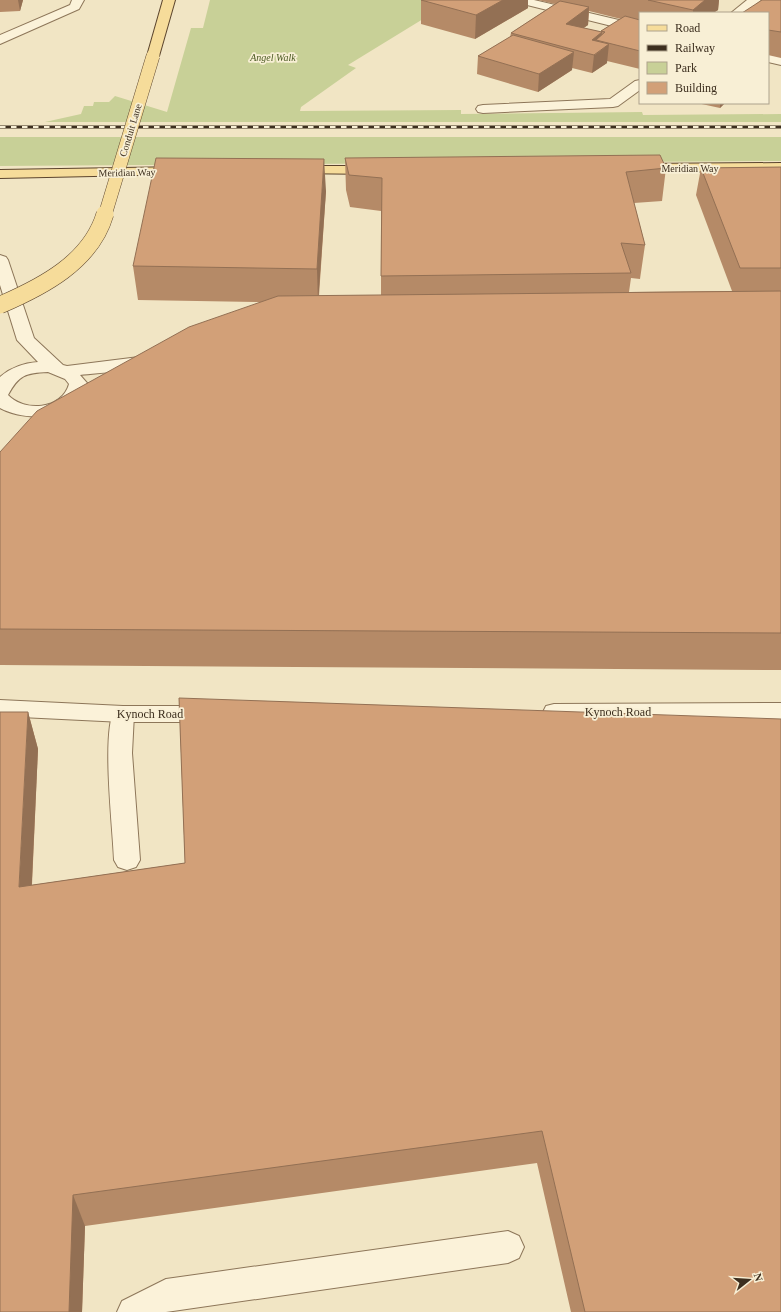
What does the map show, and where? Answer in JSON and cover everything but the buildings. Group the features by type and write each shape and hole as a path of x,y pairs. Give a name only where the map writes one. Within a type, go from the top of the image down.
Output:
{"main road":[{"name":"Conduit Lane","path":"0,305 17,298 62,272 81,257 92,243 104,219 169,0"},
{"name":"Meridian Way","path":"618,168 781,167"},
{"path":"276,170 388,170"},
{"name":"Meridian Way","path":"0,174 198,171"}],"street":[{"path":"0,40 75,7 78,0"},
{"path":"519,0 639,29"},
{"path":"737,12 755,0"},
{"path":"769,58 781,61"},
{"path":"483,109 613,104 639,85"},
{"path":"0,260 26,340 42,357 74,376 78,383 75,394 68,401 56,407 31,427"},
{"path":"26,340 0,392 4,403 25,411 43,410 56,407"},
{"path":"0,392 8,378 31,368 61,369 143,362 166,354"},
{"name":"Kynoch Road","path":"0,708 123,714 235,714"},
{"name":"Kynoch Road","path":"537,712 781,711"},
{"path":"123,714 120,753 127,860"},
{"path":"133,1312 166,1295 508,1247"}],"green space":[{"name":"Angel Walk","path":"210,0 454,0 348,65 356,68 301,107 300,111 461,110 461,114 642,112 643,115 781,114 781,122 45,122 81,114 84,106 93,106 94,102 109,102 115,96 167,112 191,28 203,28"},
{"path":"0,137 781,137 781,161 0,166"}],"railway":[{"path":"0,127 781,127"}]}
